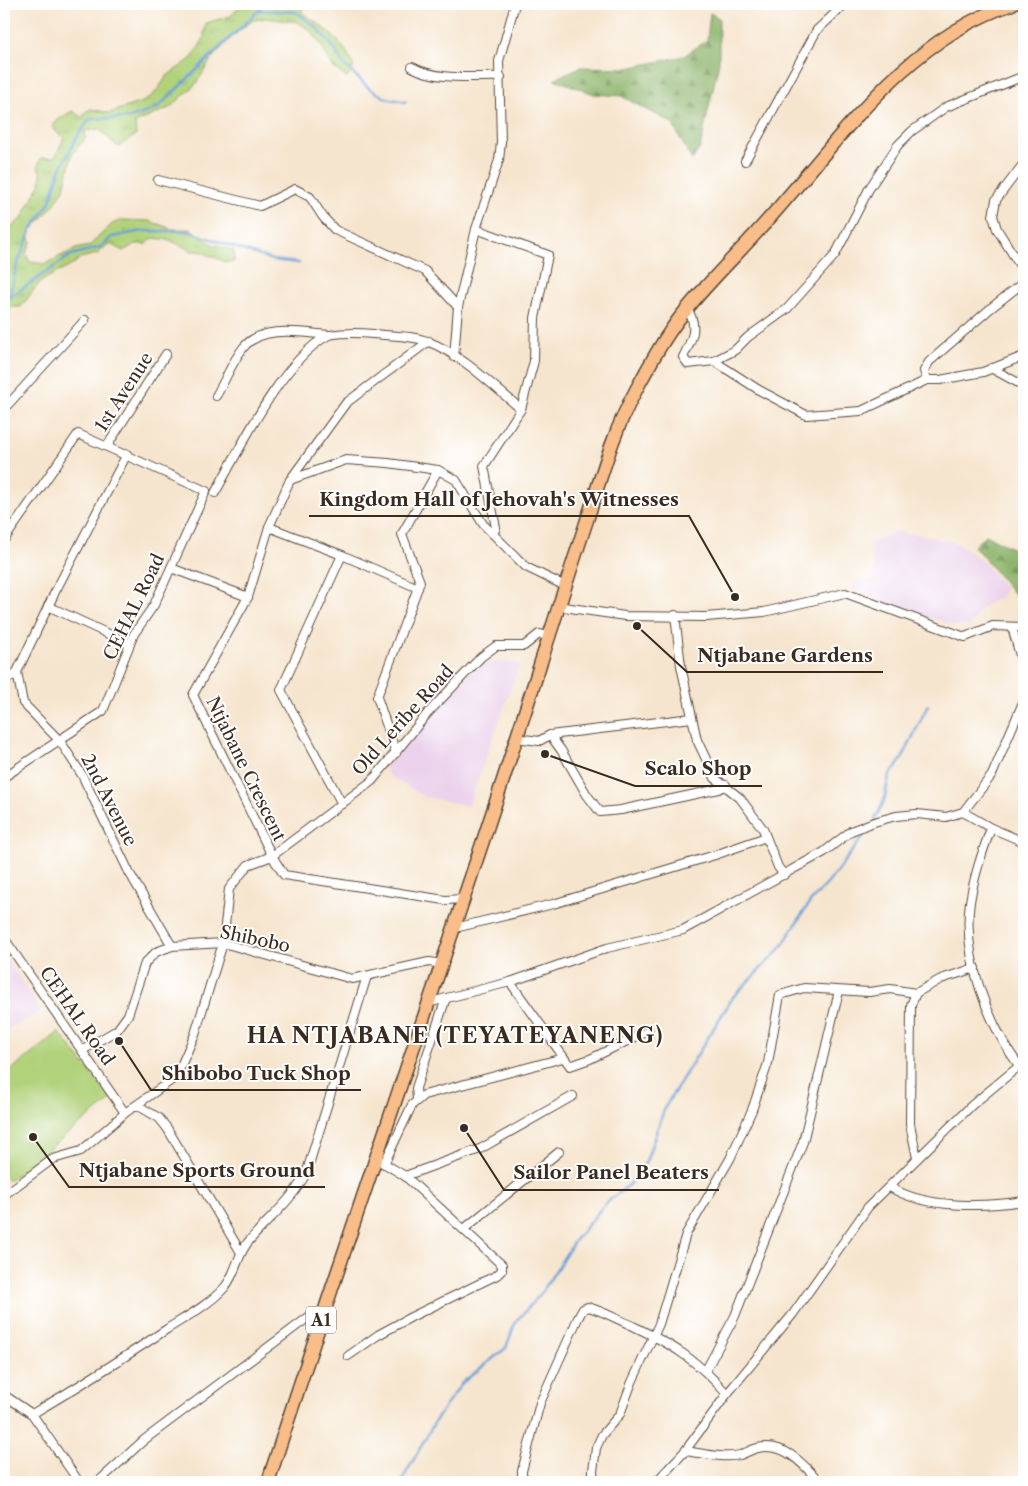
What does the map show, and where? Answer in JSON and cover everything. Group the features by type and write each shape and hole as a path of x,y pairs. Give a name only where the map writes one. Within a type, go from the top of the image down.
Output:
{"main road":[{"name":"A1","path":"268,1482 319,1325 381,1162 557,606 620,423 648,367 669,332 686,309 766,222 868,102 895,76 962,27 1012,4"}],"street":[{"path":"454,357 458,306 476,230 499,160 501,77 499,61 515,4"},
{"path":"745,161 817,30 845,4"},
{"path":"412,67 420,72 450,76 501,77"},
{"path":"686,309 693,318 694,330 683,357 688,364 714,360 735,350 748,337 787,309 835,255 869,189 898,145 912,131 946,106 1024,76"},
{"path":"1024,163 996,200 993,216 997,229 1024,272"},
{"path":"158,180 260,206 295,189 310,197 322,217 335,230 426,271 458,306"},
{"path":"476,230 548,255 534,318 534,361 521,409 484,466 496,528 493,534"},
{"path":"927,380 924,371 929,362 990,308 1024,282"},
{"path":"4,409 85,320"},
{"path":"216,396 243,347 260,336 284,331 328,335 362,333 429,342 458,358 521,409"},
{"path":"215,493 267,403 286,376 303,357 328,335"},
{"name":"Ntjabane Crescent","path":"429,342 346,403 290,480 269,527 248,597 193,695 272,856 284,875 445,900 464,900"},
{"name":"1st Avenue","path":"107,446 166,354"},
{"path":"714,360 759,390 806,415 861,411 927,380 940,380 991,368 1024,356"},
{"path":"991,368 1024,386"},
{"name":"1st Avenue","path":"4,540 78,434 127,454 206,491"},
{"path":"4,682 17,672 48,606 127,454"},
{"path":"290,480 346,460 388,463 438,470 456,480 483,524 526,567 565,586"},
{"path":"396,753 377,697 420,582 417,569 402,534 438,470"},
{"name":"CEHAL Road","path":"4,777 60,741 103,710 134,634 154,605 206,491"},
{"path":"269,527 342,555 418,588"},
{"path":"342,555 280,690 342,804"},
{"path":"171,568 248,597"},
{"path":"557,606 625,616 675,615 706,617 764,612 845,593 964,637 993,626 1024,627"},
{"path":"48,606 130,644"},
{"path":"675,615 681,666 697,740 715,778 726,785 755,816 766,836 778,867 784,875"},
{"path":"1012,627 1024,670"},
{"name":"Old Leribe Road","path":"4,1195 53,1159 81,1151 125,1113 176,1077 195,1034 223,944 229,889 248,865 272,856 372,781 427,714 481,657 496,646 524,646 539,634 549,636"},
{"name":"2nd Avenue","path":"17,672 24,703 60,741 82,775 129,872 172,946"},
{"path":"431,1002 510,982 607,948 683,930 824,852 851,831 874,822 896,816 917,814 946,817 962,812 992,775 1024,700"},
{"path":"516,738 539,741 550,735 692,718"},
{"path":"550,735 587,795 600,812 719,789 726,785"},
{"path":"962,812 991,828 1024,842"},
{"path":"656,1482 685,1451 727,1394 793,1314 868,1207 972,1105 1022,1065 1004,1046 984,1004 969,934 970,904 978,866 991,828"},
{"path":"455,928 553,904 715,855 766,836"},
{"name":"CEHAL Road","path":"4,938 125,1113"},
{"name":"Shibobo","path":"83,1050 116,1030 128,1015 145,963 156,952 172,946 223,944 305,965 342,978 367,976 429,962 443,964"},
{"path":"594,1482 594,1462 602,1435 620,1414 632,1382 654,1336 686,1234 739,1141 762,1083 772,1044 780,995 804,988 869,992 890,989 916,993 941,979 975,968"},
{"path":"32,1414 105,1370 214,1297 225,1286 233,1274 240,1251 266,1221 291,1198 307,1171 367,976"},
{"path":"510,982 570,1066 590,1059 648,1030"},
{"path":"706,1370 735,1316 803,1142 839,991"},
{"path":"916,993 911,1005 910,1124 917,1158"},
{"path":"417,1099 416,1088 446,998"},
{"path":"348,1356 378,1335 500,1273 502,1265 464,1229 405,1176 381,1162 412,1105 417,1099 431,1092 563,1058"},
{"path":"405,1176 480,1149 573,1096"},
{"path":"137,1105 158,1118 167,1128 240,1251"},
{"path":"464,1229 559,1152"},
{"path":"890,1187 899,1192 936,1203 987,1204 1024,1201"},
{"path":"530,1482 522,1476 522,1471 540,1403 584,1309 588,1307 681,1350 706,1370 727,1394"},
{"path":"98,1482 144,1440 310,1316"},
{"path":"4,1395 32,1414 79,1482"},
{"path":"685,1451 723,1456 740,1455 758,1447 782,1450 794,1456 820,1482"}],"shaded area":[{"path":"895,532 918,534 959,544 983,562 1006,588 1000,598 984,606 969,626 952,625 851,590 854,582 873,580 875,567 869,544"},
{"path":"481,661 520,663 468,806 425,797 388,775 385,767"},
{"path":"4,955 41,1011 4,1031"}],"green space":[{"path":"242,4 307,4 302,7 302,13 333,36 345,50 354,67 347,78 334,68 318,40 298,22 265,18 251,21 212,58 196,84 171,107 135,123 136,135 118,147 99,129 85,131 85,139 72,155 64,189 53,206 29,233 31,242 26,254 30,262 45,264 75,249 89,246 112,224 122,220 149,221 172,229 191,229 212,244 234,251 234,262 225,262 199,251 192,251 170,240 153,238 146,244 135,244 123,251 110,244 97,254 80,258 72,265 45,279 35,288 21,307 13,307 4,316 4,265 9,248 4,242 4,234 22,218 40,184 41,174 38,166 41,158 55,157 64,138 52,128 56,121 72,111 83,118 85,112 91,109 109,113 145,101 155,93 167,76 192,58 203,40 206,23 231,16"},
{"path":"710,13 719,18 719,62 700,148 692,160 672,123 621,96 594,94 554,79 580,67 628,68 684,56 707,40"},
{"path":"986,535 1024,554 1024,619 1019,618 1020,601 974,546"},
{"path":"59,1032 112,1099 8,1181 4,1175 4,1076"}],"waterway":[{"path":"4,305 9,298 17,265 31,230 49,204 60,170 77,137 90,119 130,118 156,109 259,10 261,4"},
{"path":"259,10 296,12 316,27 334,48 343,64 370,89 386,98 406,102"},
{"path":"9,298 71,255 101,247 112,237 143,231 188,231 272,260 299,263"},
{"path":"875,819 884,801 889,776 902,759 928,705"},
{"path":"401,1482 437,1418 462,1383 506,1348 515,1323 542,1292 575,1240 605,1204 632,1182 646,1162 665,1107 733,997 780,949 810,902 828,883 871,826"}],"place":[{"name":"Kingdom Hall of Jehovah's Witnesses","path":"735,597"},
{"name":"Ntjabane Gardens","path":"637,626"},
{"name":"Scalo Shop","path":"545,754"},
{"name":"Shibobo Tuck Shop","path":"119,1041"},
{"name":"Sailor Panel Beaters","path":"464,1128"},
{"name":"Ntjabane Sports Ground","path":"33,1137"}],"district":[{"name":"HA NTJABANE (TEYATEYANENG)","path":"455,1035"}]}
